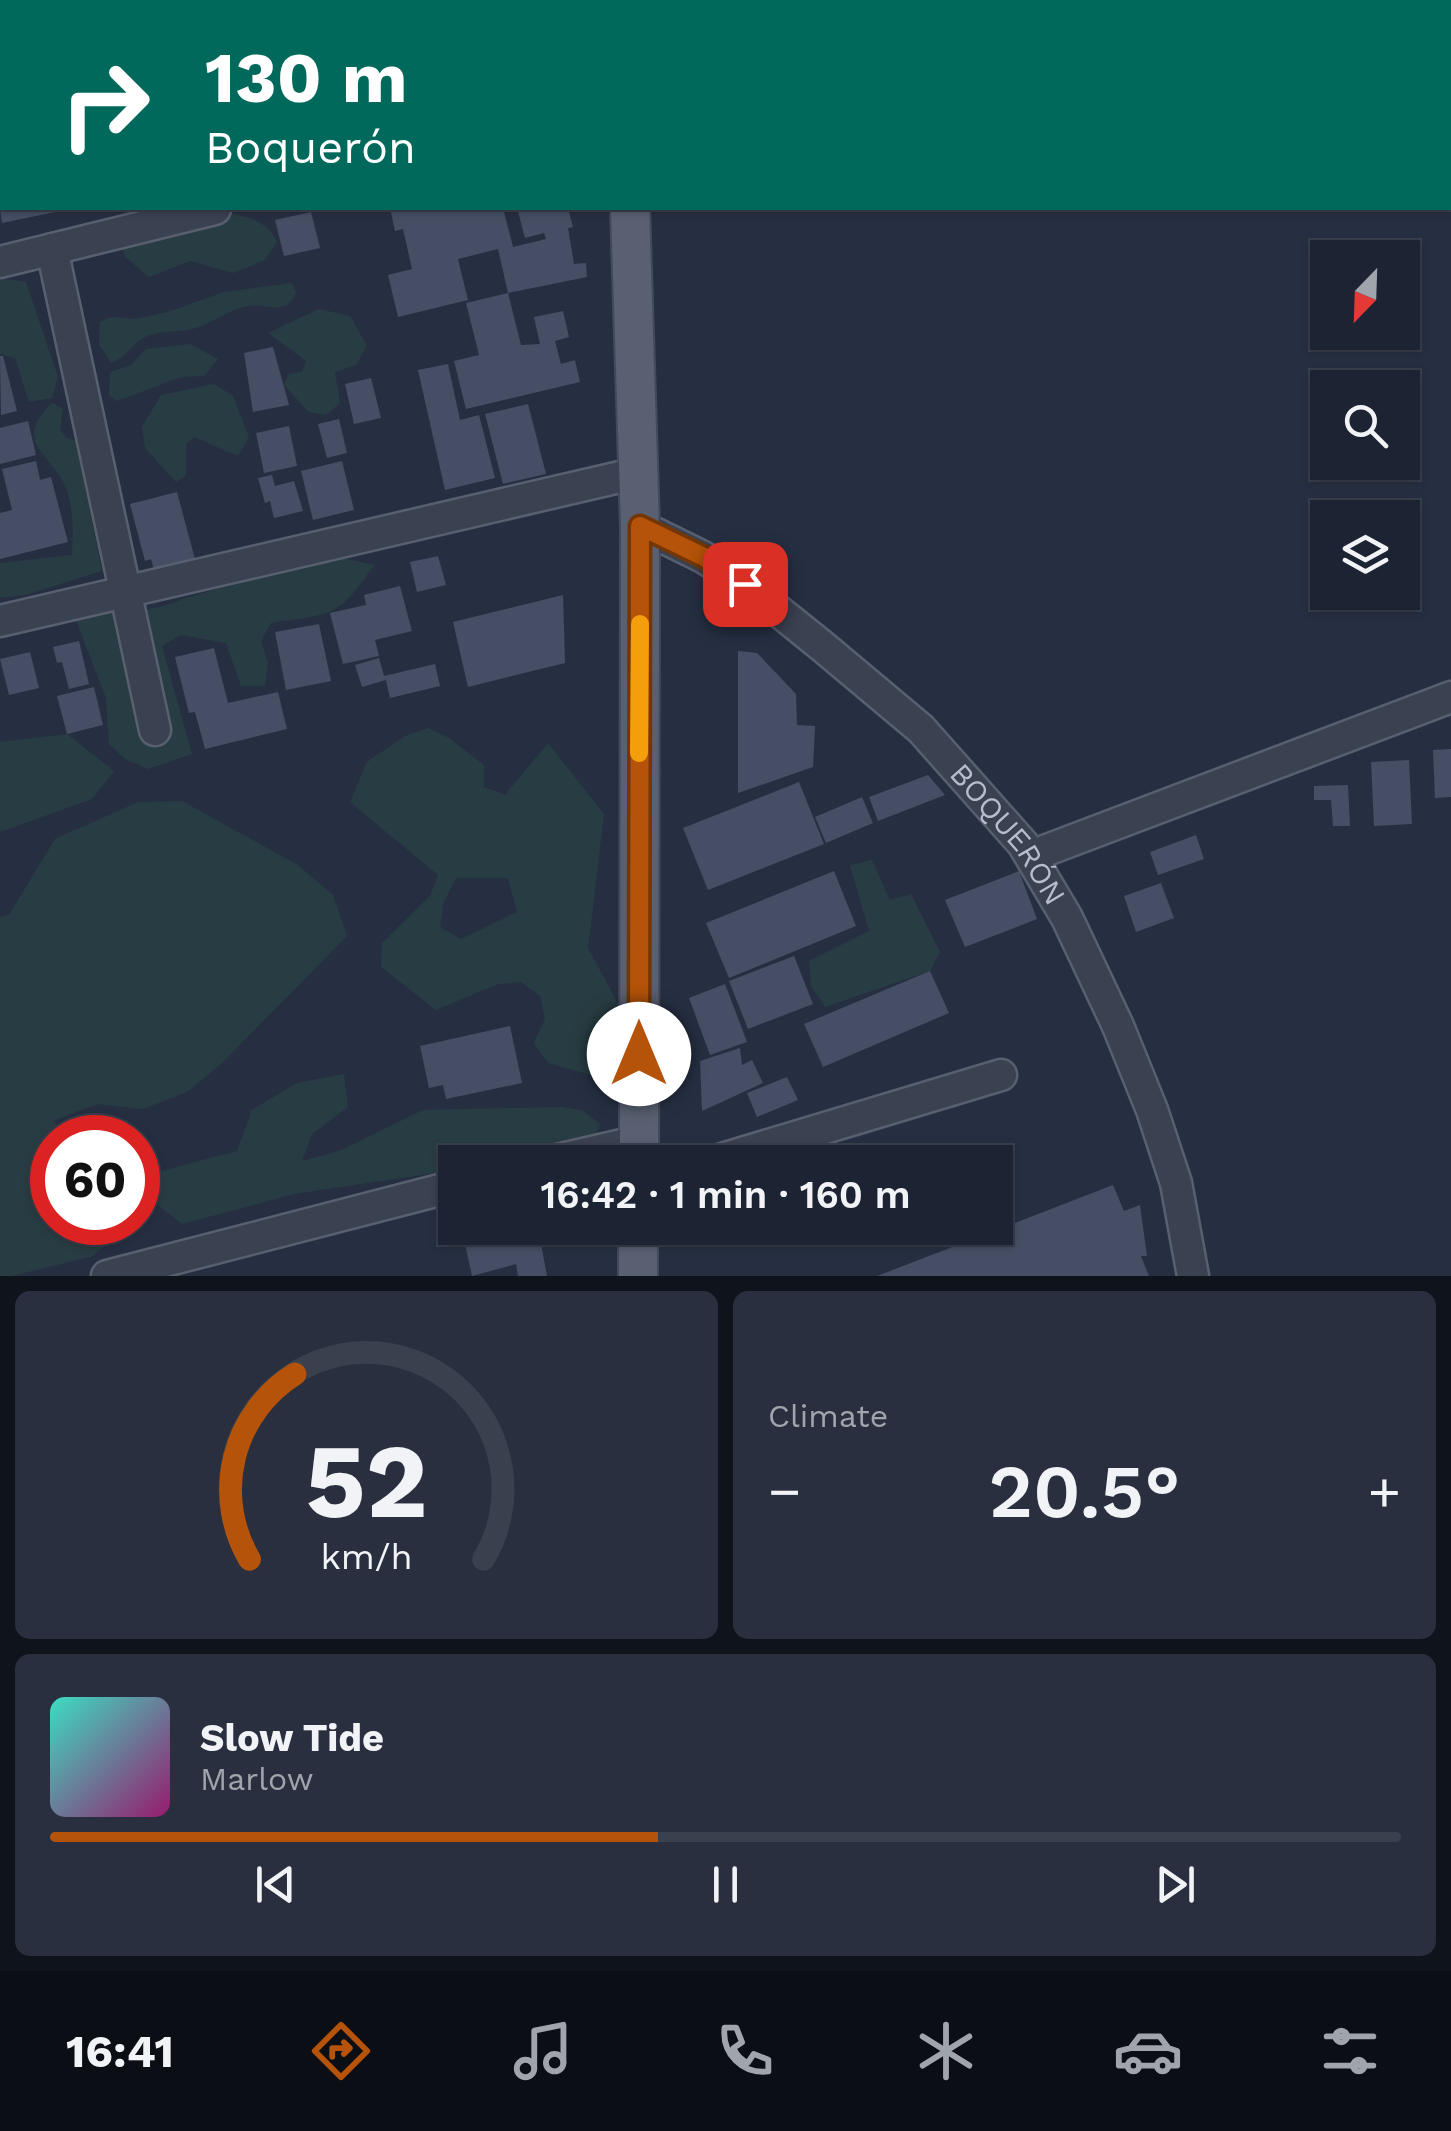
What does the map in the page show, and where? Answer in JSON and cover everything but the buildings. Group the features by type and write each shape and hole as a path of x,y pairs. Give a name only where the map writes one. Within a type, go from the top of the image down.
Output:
{"main road":[{"path":"630,210 640,526 639,1145"},
{"path":"638,1245 638,1276"}],"street":[{"path":"0,262 211,210"},
{"path":"52,250 155,730"},
{"path":"0,621 637,473"},
{"name":"BOQUERÓN","path":"640,526 704,557 745,584 921,729 1031,856 1118,1026 1152,1110 1176,1183 1192,1276"},
{"path":"1031,856 1451,697"},
{"path":"768,1145 1001,1075"},
{"path":"107,1276 438,1190"}],"green space":[{"path":"219,210 251,219 267,228 277,242 265,260 233,273 190,261 149,277 125,257 122,248 140,234"},
{"path":"0,281 26,282 58,377 52,398 29,402 15,358 0,354"},
{"path":"292,283 296,293 287,305 248,306 196,328 148,336 111,363 99,344 100,322 111,317 135,319 224,292"},
{"path":"319,309 350,316 367,346 356,365 335,372 340,403 326,415 309,412 284,385 289,374 302,372 306,361 268,333"},
{"path":"190,344 218,359 204,376 181,377 117,401 109,395 110,372 131,365 146,349"},
{"path":"214,384 233,396 249,437 238,456 194,437 186,444 186,476 176,482 145,448 142,427 161,395"},
{"path":"52,403 63,408 60,429 66,438 76,441 102,571 25,595 0,598 0,563 72,555 72,515 67,491 35,439 40,417"},
{"path":"334,556 374,565 351,595 332,610 271,623 261,641 268,663 265,686 241,686 226,643 181,635 162,646 192,754 148,769 125,759 109,744 106,698 75,618 103,611 168,605"},
{"path":"428,728 449,738 484,765 484,787 505,795 548,743 604,814 588,948 630,1026 628,1051 591,1075 548,1063 534,1043 545,1019 540,996 521,982 498,984 436,1010 381,967 382,943 430,896 438,875 350,802 367,762 405,736","holes":["456,878 508,878 517,912 461,939 440,927 443,904"]},
{"path":"67,734 114,771 92,799 0,832 0,742"},
{"path":"182,801 298,865 333,895 347,936 220,1065 187,1092 143,1109 97,1104 69,1115 30,1115 30,1245 106,1245 93,1256 0,1276 0,917 9,915 55,839 138,802"},
{"path":"872,860 890,900 911,894 940,952 930,971 825,1007 811,986 809,961 869,931 850,865"},
{"path":"344,1074 348,1107 312,1134 302,1161 339,1151 423,1110 562,1107 583,1111 600,1124 592,1145 438,1145 438,1173 294,1194 182,1224 160,1206 160,1171 237,1151 252,1110 297,1083"}],"slow traffic":[{"path":"639,753 640,624"}],"route":[{"path":"639,1054 640,526 704,557 745,584"}]}
